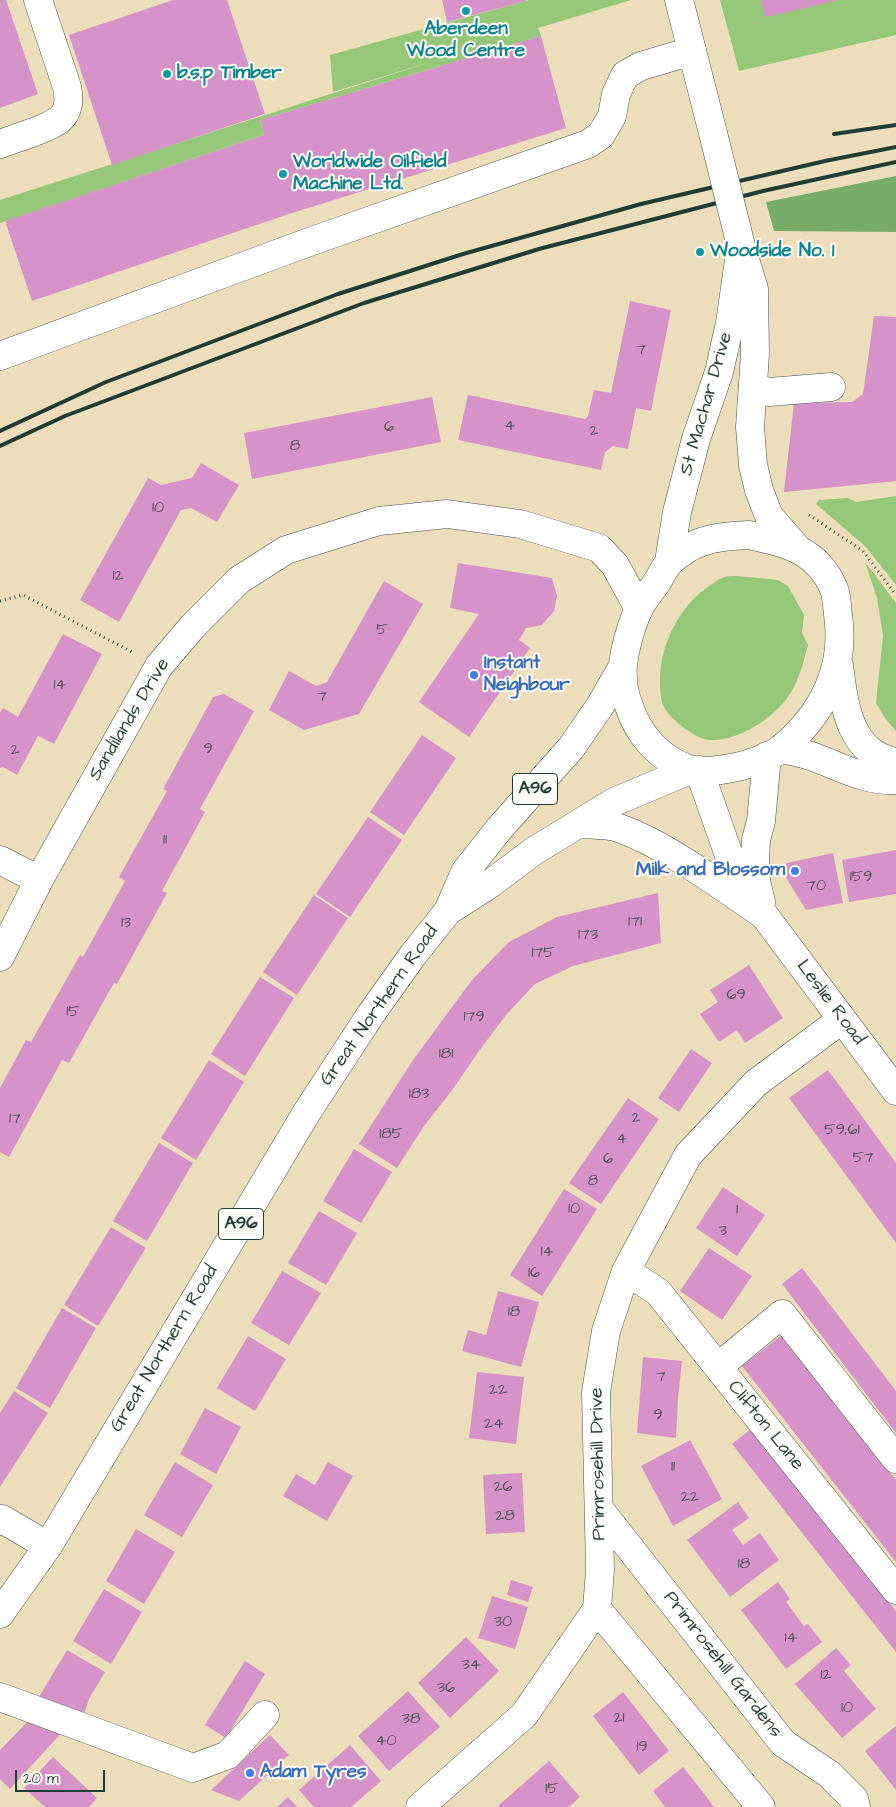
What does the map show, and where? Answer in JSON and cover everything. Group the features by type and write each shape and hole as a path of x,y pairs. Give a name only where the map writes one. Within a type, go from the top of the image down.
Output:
{"main road":[{"path":"0,144 52,125 61,120 68,108 67,87 38,0"},
{"name":"St Machar Drive","path":"679,0 741,246 754,289 755,354 750,427 753,465 759,490 769,516 796,547"},
{"path":"0,356 303,244 588,144 601,135 612,116 616,94 625,75 641,66 692,51"},
{"name":"St Machar Drive","path":"669,562 682,494 696,439 719,372 728,333 741,246"},
{"path":"753,387 769,392 831,387"},
{"name":"Sandilands Drive","path":"0,957 39,880 159,666 193,626 239,580 286,550 379,521 447,514 520,524 599,548 615,565 639,609"},
{"name":"A96","path":"749,535 796,547 807,553 823,570 834,590 841,633 832,683 820,706 804,727 774,752 751,763 723,770 695,770 668,759 648,743 633,719 625,696 623,666 629,639 639,609 669,562 691,547 718,537 749,535"},
{"name":"A96","path":"838,656 844,703 858,739 872,754 884,760 896,762"},
{"name":"Great Northern Road","path":"0,1614 48,1546 308,1112 371,1014 413,954 448,911 465,872 499,829 571,748 600,706 623,666"},
{"path":"774,752 810,756 868,778 884,781 896,780"},
{"name":"Leslie Road","path":"764,915 756,881 756,840 774,752"},
{"name":"Great Northern Road","path":"448,911 534,852 614,802 695,770"},
{"name":"Leslie Road","path":"695,770 731,861 764,915 896,1091"},
{"path":"580,824 617,827 646,840 685,863 764,915"},
{"path":"0,860 39,880"},
{"name":"Primrosehill Drive","path":"597,1609 600,1570 600,1510 596,1392 606,1331 626,1271 688,1155 756,1083 841,1020"},
{"name":"Clifton Lane","path":"626,1271 658,1292 896,1590"},
{"path":"718,1367 782,1314 896,1459"},
{"name":"Primrosehill Gardens","path":"600,1510 783,1743 829,1774 854,1799 856,1807"},
{"path":"0,1521 2,1519 48,1546"},
{"path":"420,1807 524,1715 597,1609 761,1807"},
{"path":"0,1697 193,1768 228,1755 265,1715"}],"path":[{"path":"807,513 863,551 896,594"},
{"path":"0,601 23,595 159,666"}],"green space":[{"path":"529,0 631,0 538,28 541,36 260,120 264,135 0,223 0,200 446,57 333,92 330,55"},
{"path":"720,0 896,0 896,35 739,71"},
{"path":"896,176 896,232 774,231 766,202"},
{"path":"896,496 896,585 865,546 816,504 819,500 848,498 856,502"},
{"path":"865,562 896,603 896,731 876,703 883,636 877,598"},
{"path":"727,576 778,580 788,586 804,615 802,633 808,645 795,685 788,697 773,713 764,721 743,733 721,739 705,739 685,729 665,709 660,690 661,666 668,639 689,604 719,579"}],"building":[{"path":"0,0 6,0 38,94 0,108"},
{"name":"b.s.p Timber","path":"173,0 227,0 265,114 112,165 69,35"},
{"name":"Aberdeen Wood Centre","path":"442,0 526,0 526,1 447,22"},
{"path":"761,0 835,0 835,1 765,17"},
{"name":"Worldwide Oilfield Machine Ltd.","path":"541,36 566,128 292,213 32,301 5,221 264,135 260,120"},
{"path":"630,301 671,310 651,411 636,408 628,449 613,446 605,452 601,470 458,440 468,395 585,419 588,416 594,390 611,393"},
{"path":"874,316 896,317 896,481 784,492 794,403 852,402 863,394"},
{"path":"432,397 441,442 252,479 244,433"},
{"path":"201,463 239,485 217,522 191,508 181,510 119,622 80,600 148,478 161,485 192,478"},
{"name":"Instant Neighbour","path":"458,563 552,578 557,596 554,611 542,625 526,628 519,640 530,648 469,737 419,702 479,614 450,608"},
{"path":"384,581 423,604 359,714 304,730 269,710 289,671 316,686 327,682"},
{"path":"63,634 102,654 54,744 38,736 17,775 3,767 0,768 0,713 3,708 18,717"},
{"path":"224,694 254,711 200,809 205,812 162,891 167,893 117,984 114,983 69,1063 62,1060 9,1157 0,1152 0,1088 26,1040 31,1042 80,955 83,957 125,881 119,877 167,791 163,789 213,697"},
{"path":"422,735 456,758 404,835 370,812"},
{"path":"368,817 402,840 350,917 316,894"},
{"path":"896,850 896,894 849,902 842,860"},
{"path":"833,853 843,903 806,910 782,871 787,863"},
{"path":"658,893 661,943 573,966 535,984 506,1015 479,1051 453,1089 424,1126 397,1168 359,1144 413,1060 472,980 509,942 557,917"},
{"path":"314,895 348,918 297,995 263,972"},
{"path":"749,965 783,1018 745,1043 737,1030 719,1042 700,1014 718,1002 710,990"},
{"path":"260,977 294,998 245,1076 211,1054"},
{"path":"691,1049 712,1063 679,1112 658,1098"},
{"path":"209,1060 244,1082 196,1160 161,1138"},
{"path":"828,1070 896,1163 896,1243 789,1098"},
{"path":"628,1098 659,1119 601,1204 569,1183"},
{"path":"159,1143 193,1163 147,1241 113,1221"},
{"path":"354,1149 392,1172 361,1223 323,1201"},
{"path":"723,1187 765,1215 737,1256 696,1228"},
{"path":"564,1189 597,1209 542,1296 510,1275"},
{"path":"319,1211 357,1233 326,1285 288,1263"},
{"path":"111,1227 146,1248 98,1326 64,1305"},
{"path":"709,1248 752,1276 722,1320 680,1291"},
{"path":"802,1268 896,1391 896,1433 782,1284"},
{"path":"282,1271 321,1293 289,1345 251,1323"},
{"path":"498,1291 539,1302 521,1367 462,1351 468,1330 486,1335"},
{"path":"62,1308 96,1328 50,1408 16,1388"},
{"path":"782,1335 896,1480 896,1562 742,1366"},
{"path":"248,1336 286,1359 255,1411 217,1388"},
{"path":"643,1357 682,1361 676,1438 637,1433"},
{"path":"477,1372 524,1377 516,1444 469,1438"},
{"path":"14,1391 48,1413 0,1487 0,1413"},
{"path":"205,1408 241,1427 216,1474 180,1454"},
{"path":"752,1428 896,1611 896,1652 732,1444"},
{"path":"690,1440 722,1499 673,1526 641,1466"},
{"path":"175,1462 213,1485 182,1537 144,1515"},
{"path":"328,1462 353,1476 327,1521 283,1496 296,1474 315,1485"},
{"path":"522,1473 525,1532 486,1534 483,1475"},
{"path":"738,1502 749,1518 732,1530 743,1545 760,1533 779,1560 730,1597 687,1540"},
{"path":"136,1529 175,1552 144,1604 106,1581"},
{"path":"511,1580 533,1587 528,1602 507,1595"},
{"path":"778,1582 790,1599 786,1602 804,1626 808,1624 822,1642 786,1669 741,1610"},
{"path":"104,1589 142,1612 111,1664 73,1641"},
{"path":"492,1596 528,1607 515,1649 478,1638"},
{"path":"466,1637 499,1671 450,1718 418,1683"},
{"path":"836,1648 851,1665 844,1671 876,1709 842,1738 795,1684"},
{"path":"67,1650 105,1672 89,1699 82,1720 36,1702"},
{"path":"245,1661 265,1674 226,1738 205,1725"},
{"path":"408,1691 440,1727 389,1771 358,1736"},
{"path":"623,1692 669,1751 639,1775 593,1716"},
{"path":"34,1715 67,1727 10,1789 0,1779 0,1750"},
{"path":"896,1726 896,1790 865,1751"},
{"name":"Adam Tyres","path":"270,1735 289,1755 239,1801 211,1790"},
{"path":"350,1745 381,1781 351,1807 314,1807 299,1790"},
{"path":"53,1757 97,1798 89,1807 45,1807 24,1788"},
{"path":"549,1761 580,1797 569,1807 498,1806"},
{"path":"683,1767 714,1807 665,1807 653,1791"},
{"path":"288,1797 297,1807 277,1807"}],"railway":[{"path":"834,134 896,125"},
{"path":"0,431 106,382 338,294 463,254 641,204 825,161 896,147"},
{"path":"0,446 65,416 364,303 539,249 763,191 896,162"}],"place":[{"name":"Aberdeen Wood Centre","path":"466,11"},
{"name":"b.s.p Timber","path":"167,74"},
{"name":"Worldwide Oilfield Machine Ltd.","path":"283,174"},
{"name":"Woodside No. 1","path":"700,252"},
{"name":"Instant Neighbour","path":"474,675"},
{"name":"Milk and Blossom","path":"795,871"},
{"name":"Adam Tyres","path":"250,1773"}]}
